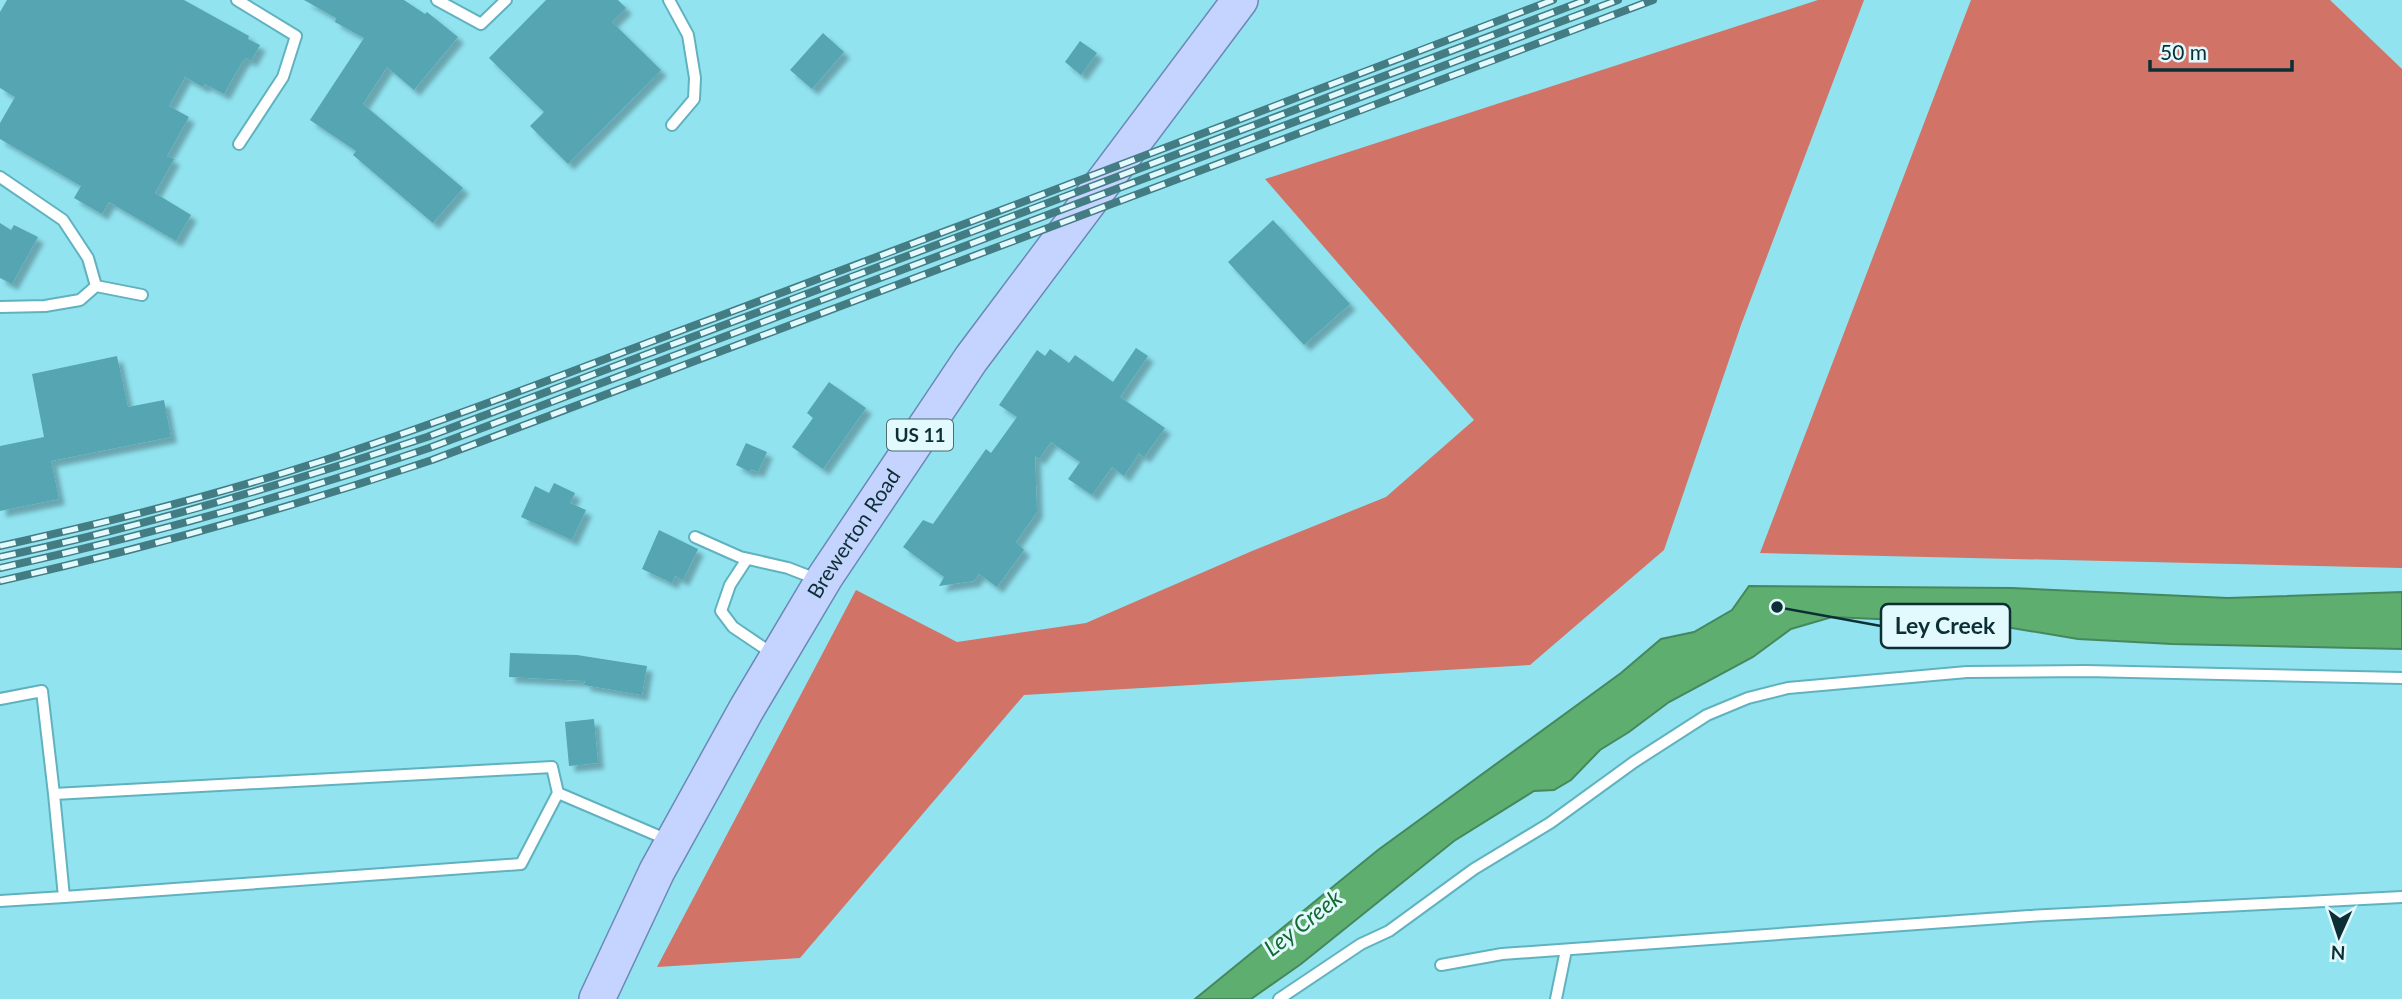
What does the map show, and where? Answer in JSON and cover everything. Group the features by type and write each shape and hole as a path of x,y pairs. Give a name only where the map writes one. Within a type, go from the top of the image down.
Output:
{"main road":[{"name":"Brewerton Road","path":"597,999 673,843 822,582 971,359 1240,0"}],"lane":[{"path":"237,0 296,36 283,77 239,144"},
{"path":"437,0 481,24 506,0"},
{"path":"669,0 688,35 695,78 694,99 672,125"},
{"path":"0,177 63,220 88,258 96,286"},
{"path":"96,286 142,295"},
{"path":"0,307 45,306 80,300 96,286"},
{"path":"695,537 747,559 788,568 822,582"},
{"path":"747,559 730,584 721,611 733,627 777,657"},
{"path":"1279,999 1361,944 1389,931 1474,869 1550,823 1634,762 1707,715 1748,698 1788,688 1967,672 2086,671 2402,678"},
{"path":"0,699 42,691 64,897"},
{"path":"0,901 521,864 558,793 552,766 54,794"},
{"path":"558,793 673,843"},
{"path":"1440,965 1502,954 2029,916 2402,897"},
{"path":"1556,999 1566,950"}],"shaded area":[{"path":"1818,0 1864,0 1741,325 1664,550 1530,665 1024,695 800,958 657,967 856,590 957,642 1086,623 1252,551 1386,497 1474,420 1265,179"},
{"path":"1971,0 2330,0 2402,69 2402,568 1760,553"}],"water":[{"path":"1749,586 2012,588 2228,598 2402,592 2402,649 2078,639 1988,624 1832,617 1791,629 1753,657 1669,702 1600,750 1571,780 1554,790 1534,791 1454,841 1301,964 1251,999 1195,999 1378,850 1621,673 1661,639 1694,632 1732,610"}],"building":[{"path":"7,0 184,0 249,36 248,39 260,45 251,61 246,58 242,62 224,94 185,77 169,106 189,117 167,156 174,159 155,193 191,215 176,241 109,202 102,214 74,198 81,186 0,139 0,123 15,97 0,88 0,12"},
{"path":"304,0 404,0 425,14 427,12 458,37 414,90 387,67 363,104 463,188 433,223 353,155 356,151 310,120 364,38"},
{"path":"546,0 618,0 626,8 612,22 661,70 568,164 530,126 544,112 489,58"},
{"path":"823,33 844,52 812,89 790,70"},
{"path":"1080,41 1097,53 1081,75 1065,62"},
{"path":"1273,220 1350,304 1304,345 1228,262"},
{"path":"0,223 11,230 14,225 38,237 12,284 0,278"},
{"path":"1136,348 1148,356 1120,397 1165,428 1144,457 1139,453 1124,476 1112,467 1092,495 1068,479 1080,462 1051,442 1039,459 1035,456 1037,512 1016,542 1024,550 997,587 979,574 974,581 939,586 944,577 903,547 923,520 933,524 986,449 991,453 1017,417 999,405 1037,350 1045,356 1050,349 1069,363 1075,355 1113,382"},
{"path":"117,356 128,407 164,400 171,437 51,461 59,499 0,511 0,446 44,437 32,374"},
{"path":"829,382 866,408 823,469 792,447 813,418 807,413"},
{"path":"746,443 767,452 758,472 751,469 750,472 736,465"},
{"path":"554,483 575,493 570,503 586,510 572,540 521,517 535,486 549,493"},
{"path":"659,530 698,549 683,580 675,576 672,583 642,569"},
{"path":"510,653 577,655 647,666 642,695 584,685 585,681 509,677"},
{"path":"594,719 598,763 569,766 565,722"}],"railway":[{"path":"0,546 206,496 424,426 1553,0"},
{"path":"0,557 215,503 427,437 1586,0"},
{"path":"0,568 216,514 429,448 1618,0"},
{"path":"0,581 218,526 432,460 1653,0"}],"place":[{"name":"Ley Creek","path":"1777,607"}]}
